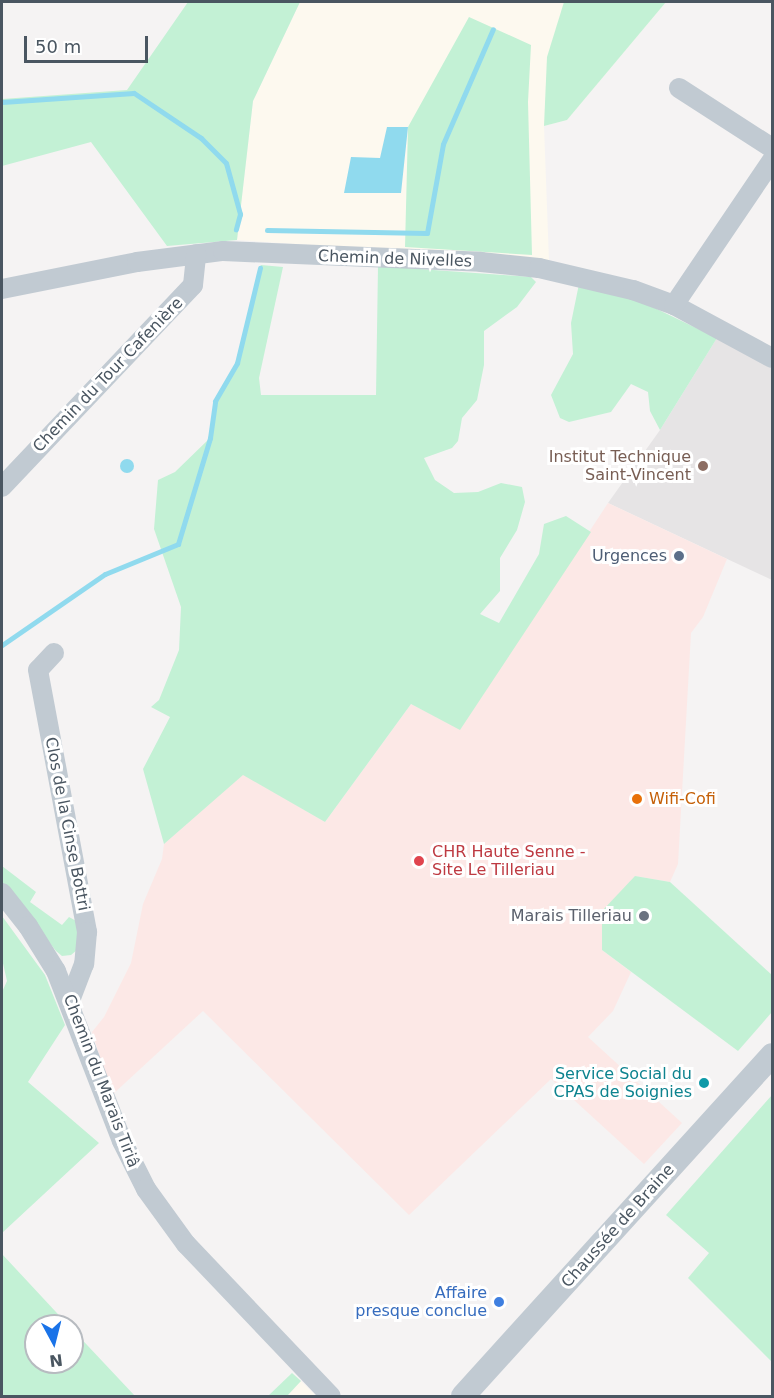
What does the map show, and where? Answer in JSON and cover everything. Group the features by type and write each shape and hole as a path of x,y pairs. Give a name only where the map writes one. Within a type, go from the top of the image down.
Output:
{"street":[{"path":"679,88 772,148"},
{"path":"674,305 772,160"},
{"name":"Chemin de Nivelles","path":"2,289 196,254 254,252 539,268 633,290 674,305 772,358"},
{"name":"Chemin du Tour Cafenière","path":"2,487 193,285 196,254"},
{"name":"Clos de la Cinse Bottri","path":"54,653 38,670 87,932 84,964 70,999"},
{"name":"Chemin du Marais Tiriâ","path":"2,893 40,943 70,999 122,1141 146,1189 186,1244 331,1396"},
{"name":"Chaussée de Braine","path":"463,1396 772,1055"}],"shaded area":[{"path":"300,2 666,2 567,120 544,126 549,261 237,240 253,101"},
{"name":"Institut Technique Saint-Vincent","path":"725,325 772,351 772,580 608,503 660,430"},
{"name":"CHR Haute Senne - Site Le Tilleriau","path":"608,503 727,559 703,617 691,633 678,864 670,882 635,876 602,950 631,972 613,1011 588,1037 682,1123 644,1164 551,1079 409,1215 203,1011 112,1095 92,1032 104,1017 131,963 143,904 162,859 164,844 243,774 325,822 411,704 460,729"},
{"path":"301,1381 316,1396 287,1396"}],"green space":[{"path":"188,2 300,2 253,101 237,240 167,246 91,142 2,166 2,99 127,90"},
{"path":"564,2 666,2 567,120 544,126 547,57"},
{"path":"469,17 531,45 528,102 532,255 405,247 408,127"},
{"path":"261,265 283,267 259,378 261,395 376,395 378,266 531,277 536,282 517,307 484,331 484,365 477,400 462,418 458,441 452,448 424,458 435,480 454,493 478,492 501,483 522,487 525,502 517,530 500,558 500,591 480,614 499,623 539,554 544,524 566,516 591,532 460,730 411,704 325,822 243,775 164,844 143,769 170,717 151,707 159,700 179,650 181,607 154,529 158,480 175,472 210,438 215,404 237,363"},
{"path":"579,284 636,299 717,338 660,430 650,411 648,392 631,384 611,412 569,422 560,418 551,395 573,354 571,323"},
{"path":"2,866 36,892 30,902 62,925 69,917 78,922 77,950 71,955 62,956 56,951 2,882"},
{"path":"635,876 670,882 772,975 772,1012 738,1051 602,950 602,911"},
{"path":"2,916 45,975 65,1025 28,1082 99,1143 2,1233 2,992 7,981 2,959"},
{"path":"772,1095 772,1362 688,1278 709,1253 666,1215"},
{"path":"2,1254 58,1314 24,1314 24,1374 84,1374 84,1342 135,1396 2,1396"},
{"path":"292,1373 301,1381 287,1396 268,1396"}],"water":[{"path":"387,127 408,127 401,193 344,193 351,157 380,158"},
{"path":"127,459 132,461 134,466 132,471 127,473 122,471 120,466 122,461"}],"waterway":[{"path":"267,230 427,233 443,144 493,29"},
{"path":"2,102 134,93 201,138 226,163 240,214 236,229"},
{"path":"2,645 105,574 178,544 210,438 215,401 237,363 260,268"}],"place":[{"name":"Institut Technique Saint-Vincent","path":"703,466"},
{"name":"Urgences","path":"679,556"},
{"name":"Wifi-Cofi","path":"637,799"},
{"name":"CHR Haute Senne - Site Le Tilleriau","path":"419,861"},
{"name":"Marais Tilleriau","path":"644,916"},
{"name":"Service Social du CPAS de Soignies","path":"704,1083"},
{"name":"Affaire presque conclue","path":"499,1302"}]}
